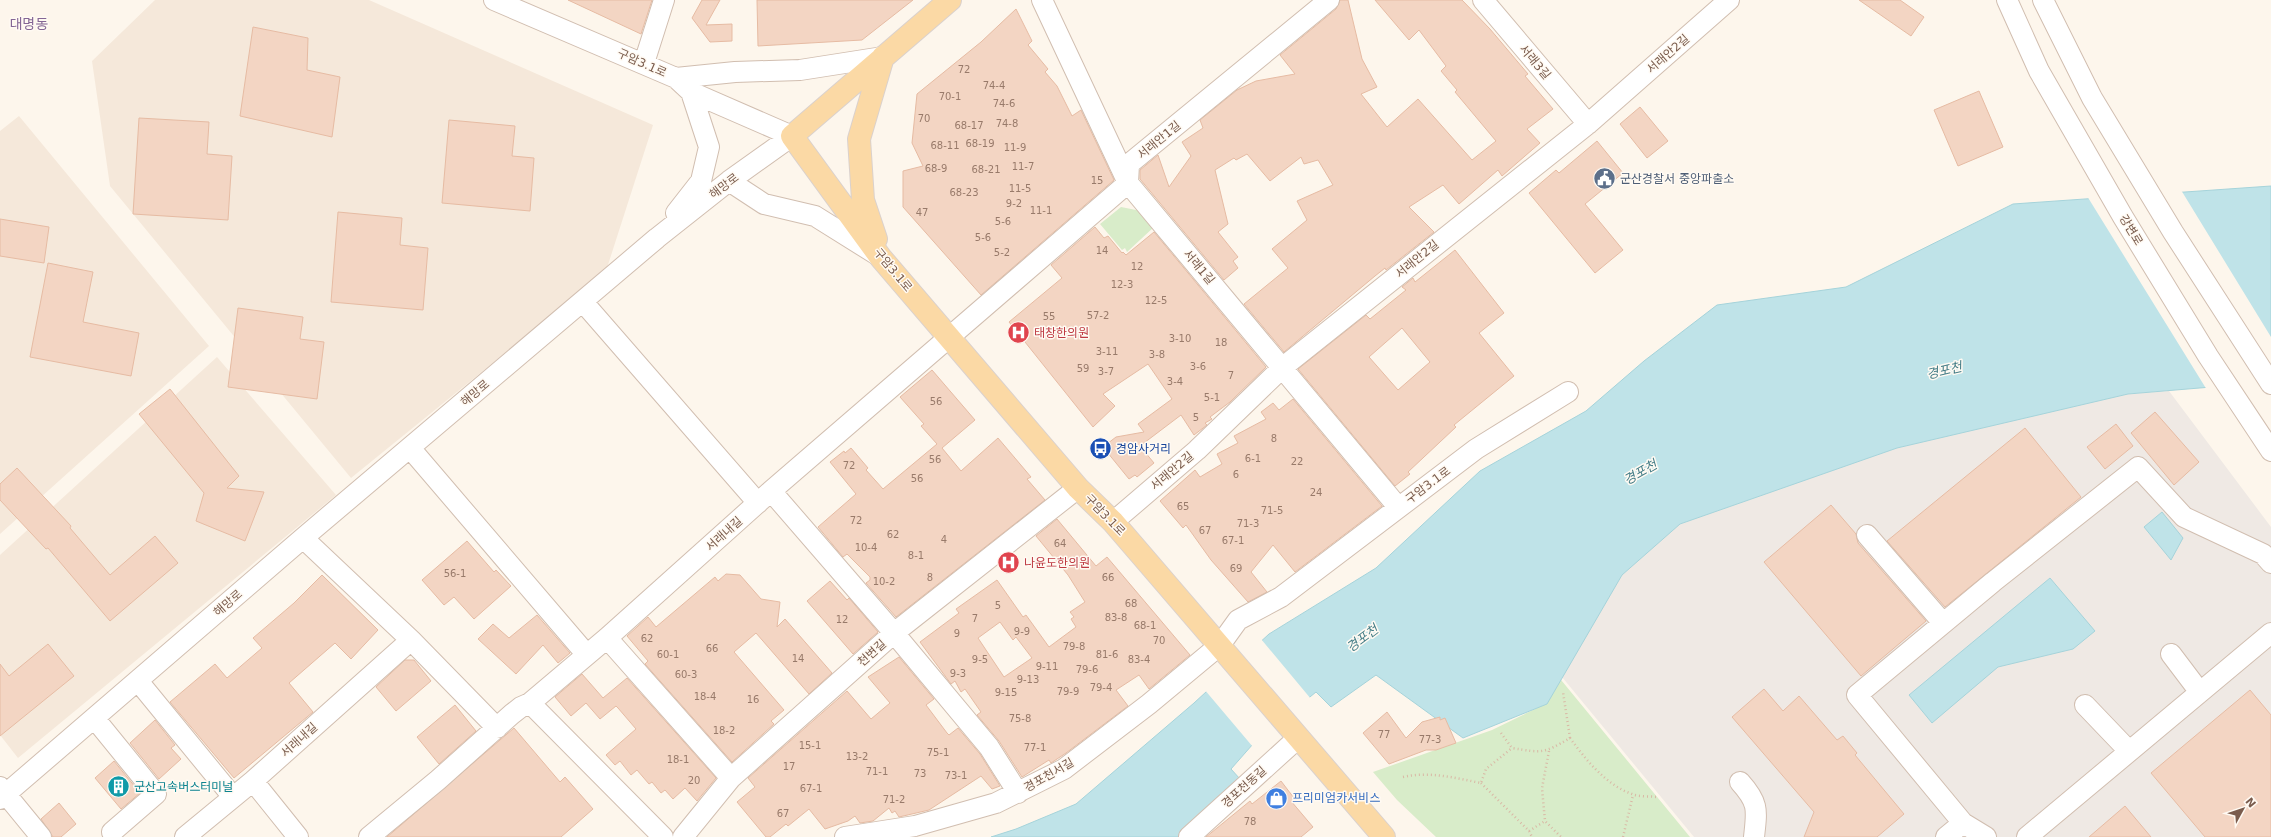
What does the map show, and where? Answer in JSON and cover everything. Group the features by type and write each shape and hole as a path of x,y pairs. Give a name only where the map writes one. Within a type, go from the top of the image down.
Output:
{"main road":[{"name":"해망로","path":"792,136 950,0"},
{"path":"881,258 863,200 859,139 883,57"},
{"name":"구암3.1로","path":"792,136 881,258 1078,488 1113,522 1223,649"},
{"path":"1223,649 1384,837"}],"street":[{"name":"구암3.1로","path":"494,0 644,63 676,78 691,92 792,136"},
{"name":"서래1길","path":"1042,0 1128,183 1283,367 1398,507"},
{"name":"서래안1길","path":"1128,183 1129,164 1330,0"},
{"name":"서래3길","path":"1483,0 1588,124"},
{"name":"강변로","path":"2007,0 2039,71 2123,217 2208,356 2271,451"},
{"path":"2043,0 2092,98 2173,232 2271,384"},
{"path":"644,63 663,1"},
{"name":"서래안2길","path":"1113,522 1197,450 1283,367 1588,124 1728,2"},
{"path":"676,78 735,72 800,70 883,57"},
{"path":"657,238 701,181 709,148 691,92"},
{"name":"해망로","path":"2,794 95,719 304,538 657,238 729,181 792,136"},
{"path":"729,181 764,204 815,216 881,258"},
{"path":"950,337 1128,183"},
{"path":"583,302 894,633 988,747 1018,793"},
{"name":"서래내길","path":"372,836 521,707 530,704 607,638 765,497 950,337"},
{"name":"구암3.1로","path":"1223,649 1238,620 1281,598 1398,507 1476,449 1568,392"},
{"path":"410,448 587,655"},
{"path":"1986,837 1963,823 1857,695 1943,623 2138,467 2184,517 2263,554 2271,563"},
{"name":"천변길","path":"683,837 731,778 894,633 1078,488"},
{"path":"1867,535 1943,623"},
{"path":"304,538 411,640 497,728"},
{"path":"2027,837 2199,691 2271,633"},
{"path":"607,638 731,778"},
{"name":"서래내길","path":"185,837 253,781 411,640"},
{"name":"경포천서길","path":"845,837 915,826 996,803 1018,793 1064,768 1223,649"},
{"path":"2171,654 2199,691"},
{"path":"138,681 232,797"},
{"path":"530,704 663,837"},
{"path":"2085,705 2129,751"},
{"path":"95,719 156,794 112,832"},
{"name":"경포천동길","path":"1189,837 1293,731"},
{"path":"253,781 298,837"},
{"path":"1740,782 1748,790 1757,808 1754,837"},
{"path":"2,794 41,837"},
{"path":"1946,837 1963,823"}],"path":[{"path":"1563,692 1570,738 1599,773 1633,795 1657,797"},
{"path":"1501,733 1512,748"},
{"path":"1481,783 1486,769 1512,748 1548,751 1570,738"},
{"path":"1548,751 1542,788 1545,820 1561,837"},
{"path":"1403,777 1418,774 1434,774 1481,783 1529,831 1532,837"},
{"path":"1623,837 1633,795"},
{"path":"1529,831 1545,820"}],"shaded area":[{"path":"155,0 369,0 653,125 606,271 351,478 110,186 92,61"},
{"path":"19,116 209,346 0,534 0,131"},
{"path":"217,357 336,495 18,758 0,735 0,555"},
{"path":"2169,391 2271,527 2271,837 1694,837 1562,677 1622,575 1680,524 1897,448 2128,394"}],"green space":[{"path":"1121,207 1141,211 1154,227 1127,252 1125,248 1122,250 1100,224"},
{"path":"1557,675 1690,837 1436,837 1397,800 1373,772 1492,730 1535,709"}],"water":[{"name":"경포천","path":"2271,186 2271,382 2128,394 1897,448 1680,524 1622,575 1547,704 1463,738 1376,675 1331,707 1316,692 1253,744 1231,769 1240,779 1180,837 991,837 1016,829 1076,804 1194,703 1269,634 1376,568 1480,471 1586,411 1644,361 1717,305 1846,287 2013,204"},
{"path":"2162,512 2183,538 2171,560 2144,527"},
{"path":"2050,578 2095,631 2073,649 1998,667 1932,723 1909,695"}],"pier":[{"path":"2181,190 2271,337 2271,384 2207,390 2087,196"},
{"path":"1261,639 1311,699 1253,747 1204,689"}],"building":[{"path":"568,0 652,0 641,34"},
{"path":"702,0 720,0 706,25 732,24 732,41 710,42 692,18"},
{"path":"757,0 913,0 862,40 758,46"},
{"path":"1340,0 1348,0 1362,59 1377,87 1361,94 1387,127 1418,99 1472,160 1496,141 1455,92 1457,90 1441,71 1446,66 1419,30 1409,40 1375,0 1462,0 1490,29 1528,74 1525,76 1553,109 1527,129 1540,143 1502,176 1498,170 1459,204 1443,185 1409,207 1434,232 1386,270 1385,268 1375,276 1284,352 1244,304 1288,268 1272,249 1307,220 1297,201 1333,185 1318,160 1304,164 1301,157 1270,181 1247,154 1236,160 1234,158 1215,170 1228,224 1218,232 1238,257 1233,261 1238,268 1224,280 1140,179 1140,170 1158,155 1169,187 1191,156 1182,142 1203,128 1200,120 1237,90 1256,81 1295,74 1280,55 1336,9"},
{"path":"1859,0 1900,0 1924,17 1911,36"},
{"path":"1016,9 1032,41 1028,45 1048,69 1045,72 1057,86 1072,116 1081,110 1114,180 981,295 903,207 903,171 923,166 912,143 917,94 981,42"},
{"path":"253,27 308,38 307,70 340,77 332,137 240,116"},
{"path":"1979,91 2003,147 1958,166 1934,110"},
{"path":"1640,107 1668,141 1647,158 1620,124"},
{"path":"139,118 209,122 207,154 232,156 228,220 133,214"},
{"path":"449,120 515,126 512,156 534,158 530,211 442,203"},
{"path":"1597,141 1623,173 1585,204 1623,250 1595,273 1529,193 1556,170 1559,173"},
{"path":"338,212 402,218 400,245 428,248 423,310 331,302"},
{"path":"0,219 49,227 44,263 0,256"},
{"path":"1095,227 1104,238 1108,236 1122,253 1123,252 1126,255 1154,232 1266,367 1230,402 1210,417 1212,419 1205,423 1207,425 1194,435 1181,415 1140,446 1154,463 1137,477 1135,475 1129,479 1103,447 1116,437 1144,432 1138,424 1172,399 1148,364 1103,394 1115,406 1093,427 1009,322 1062,278 1051,265"},
{"path":"1455,250 1504,313 1479,333 1514,376 1454,425 1456,427 1408,472 1410,474 1395,486 1298,369 1366,315 1370,319 1406,290 1402,287 1413,278 1415,282","holes":["1402,328 1430,362 1398,390 1369,357"]},
{"path":"48,263 93,272 83,322 139,333 131,376 30,357"},
{"path":"238,308 303,317 300,339 324,342 317,399 228,387"},
{"path":"932,370 975,420 942,448 961,471 998,438 1031,477 1027,479 1045,500 896,617 866,583 870,580 870,577 847,554 843,557 818,527 856,494 830,462 844,451 845,453 851,448 868,468 866,470 883,489 937,444 921,426 924,424 900,397"},
{"path":"170,389 239,476 227,488 264,492 245,541 196,521 204,493 139,414"},
{"path":"1293,399 1382,506 1295,572 1273,545 1251,572 1267,592 1248,602 1211,560 1186,525 1183,528 1160,501 1195,470 1200,477 1222,464 1217,454 1238,443 1234,436 1266,419 1261,412 1273,403 1279,410"},
{"path":"2155,412 2199,462 2174,485 2131,433"},
{"path":"2116,424 2133,446 2105,469 2087,447"},
{"path":"2025,428 2081,497 1945,607 1887,541"},
{"path":"17,468 71,526 70,528 110,575 155,536 178,563 110,621 48,548 46,549 0,500 0,484"},
{"path":"1831,505 1856,534 1858,543 1926,621 1861,676 1764,562"},
{"path":"1057,519 1096,566 1107,557 1190,655 1149,689 1139,675 1116,690 1128,706 1066,753 1051,763 1049,760 1022,777 999,741 977,715 981,712 965,689 961,692 955,681 951,684 920,642 959,613 956,609 997,580 1023,617 1026,615 1049,647 1076,627 1071,619 1074,617 1070,612 1085,602 1068,575 1036,536","holes":["1000,622 1013,640 1016,637 1032,658 1004,677 978,638"]},
{"path":"467,541 494,572 496,570 511,586 474,619 454,597 444,605 422,580"},
{"path":"726,574 740,575 761,599 780,602 777,627 785,619 832,673 809,694 756,633 734,652 784,710 771,721 774,724 732,762 645,664 648,661 627,636 648,617 656,627 715,577 718,581"},
{"path":"322,575 378,630 351,659 335,643 289,683 313,712 234,778 170,702 215,664 227,678 262,648 253,638 294,603"},
{"path":"830,581 847,600 849,598 878,632 853,654 807,601"},
{"path":"537,615 570,653 558,663 543,645 516,674 478,639 493,624 509,638"},
{"path":"48,644 74,676 0,736 0,664 9,676"},
{"path":"899,657 934,699 926,705 947,733 949,735 958,728 980,754 1000,786 992,789 981,776 929,810 899,817 895,811 892,813 889,808 873,821 860,823 855,816 848,821 825,829 809,809 788,826 786,824 770,837 766,837 737,802 755,787 748,778 847,691 871,719 890,703 868,677"},
{"path":"405,660 414,660 431,681 396,711 376,687"},
{"path":"582,674 603,698 627,678 716,778 697,801 685,788 673,799 665,790 661,793 652,782 649,784 637,770 631,775 620,761 615,765 606,755 636,729 618,708 616,706 600,719 586,703 571,716 555,697"},
{"path":"1764,689 1783,711 1799,696 1837,740 1843,736 1857,753 1855,755 1904,814 1877,837 1804,837 1814,812 1732,717"},
{"path":"2250,690 2271,715 2271,837 2205,837 2151,773"},
{"path":"455,705 476,731 439,764 417,737"},
{"path":"1387,712 1406,738 1422,722 1440,717 1440,720 1445,718 1456,743 1436,750 1426,750 1389,764 1363,733"},
{"path":"155,720 175,745 171,748 181,759 159,779 130,743"},
{"path":"514,728 560,782 565,777 593,809 561,837 387,837"},
{"name":"군산고속버스터미널","path":"114,761 140,793 121,809 95,778"},
{"path":"1281,781 1294,798 1291,801 1313,827 1301,837 1206,837 1250,801 1252,804"},
{"path":"59,803 76,824 61,837 53,837 41,819"},
{"path":"2125,806 2151,837 2089,837"}],"place":[{"name":"군산경찰서 중앙파출소","path":"1605,179"},
{"name":"태창한의원","path":"1019,333"},
{"name":"경암사거리","path":"1101,449"},
{"name":"나윤도한의원","path":"1009,563"},
{"name":"군산고속버스터미널","path":"119,787"},
{"name":"프리미엄카서비스","path":"1277,798"}],"district":[{"name":"대명동","path":"29,24"}]}
